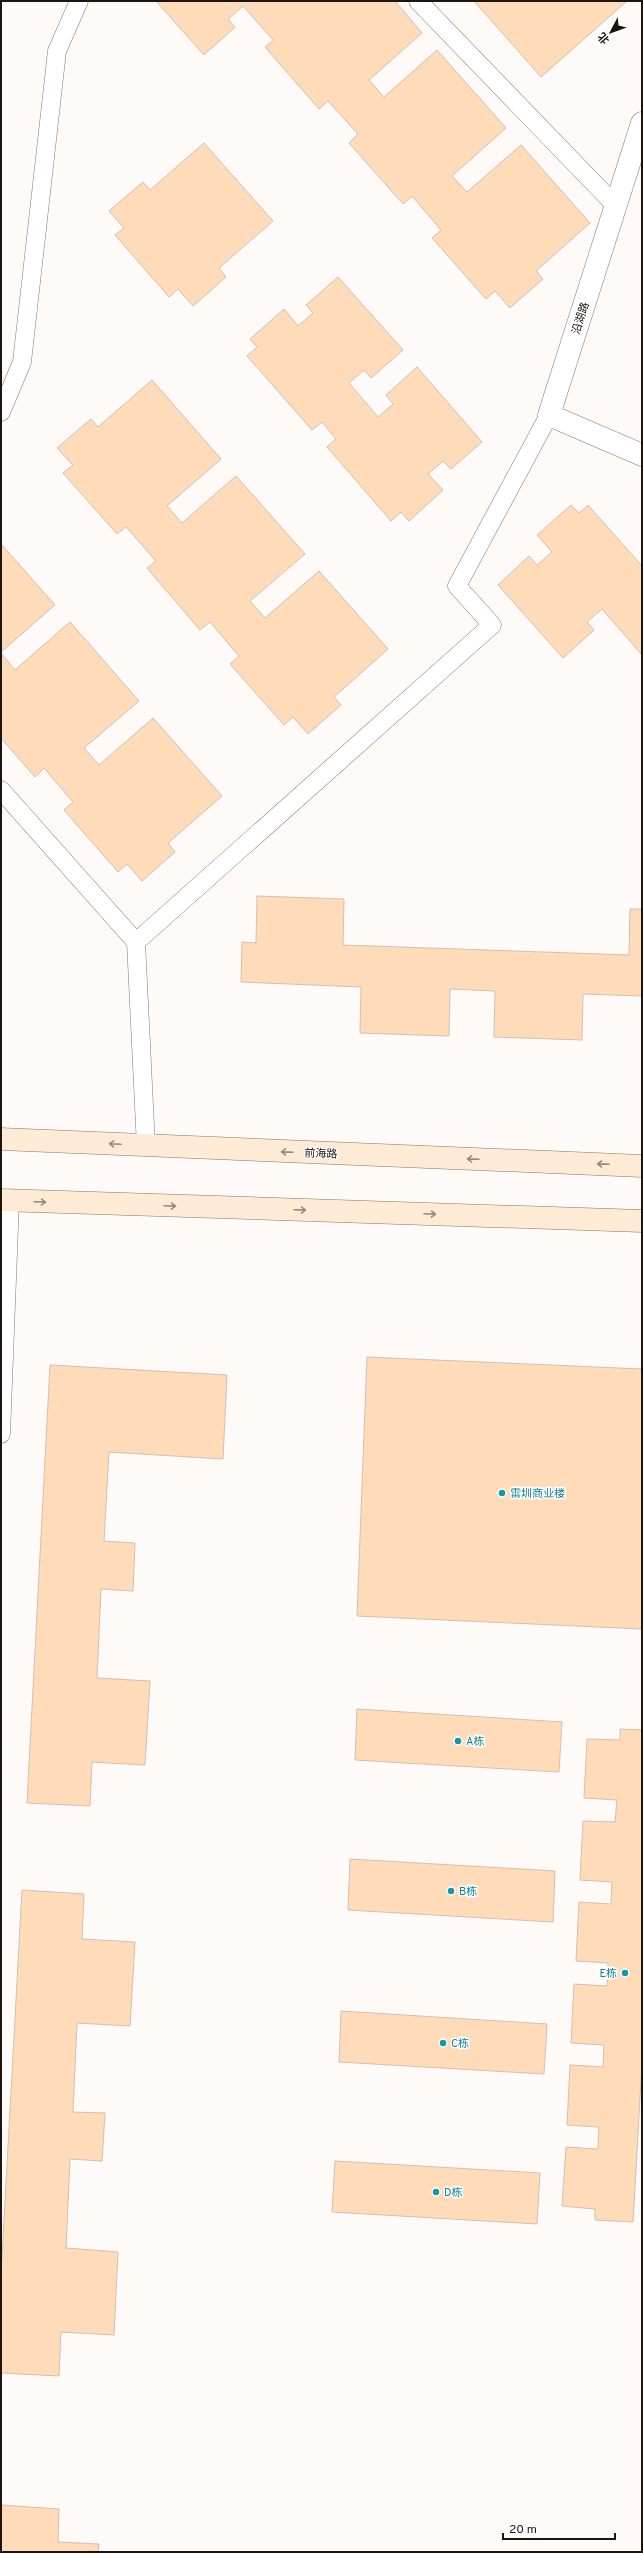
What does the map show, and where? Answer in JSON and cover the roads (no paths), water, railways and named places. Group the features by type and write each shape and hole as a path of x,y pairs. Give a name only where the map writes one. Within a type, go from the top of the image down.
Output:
{"street":[{"name":"沿湖路","path":"549,415 642,123"},
{"path":"549,415 642,455"},
{"name":"前海路","path":"1,1138 146,1146 642,1166"},
{"path":"5,1200 642,1221"}],"lane":[{"path":"1,412 22,362 57,51 79,1"},
{"path":"418,1 616,206"},
{"path":"136,942 492,625 457,586 549,415"},
{"path":"1,790 136,942 146,1146"},
{"path":"1,1434 5,1200"}],"place":[{"name":"雷圳商业楼","path":"502,1493"},
{"name":"A栋","path":"458,1741"},
{"name":"B栋","path":"451,1891"},
{"name":"E栋","path":"625,1973"},
{"name":"C栋","path":"443,2043"},
{"name":"D栋","path":"436,2192"}]}
